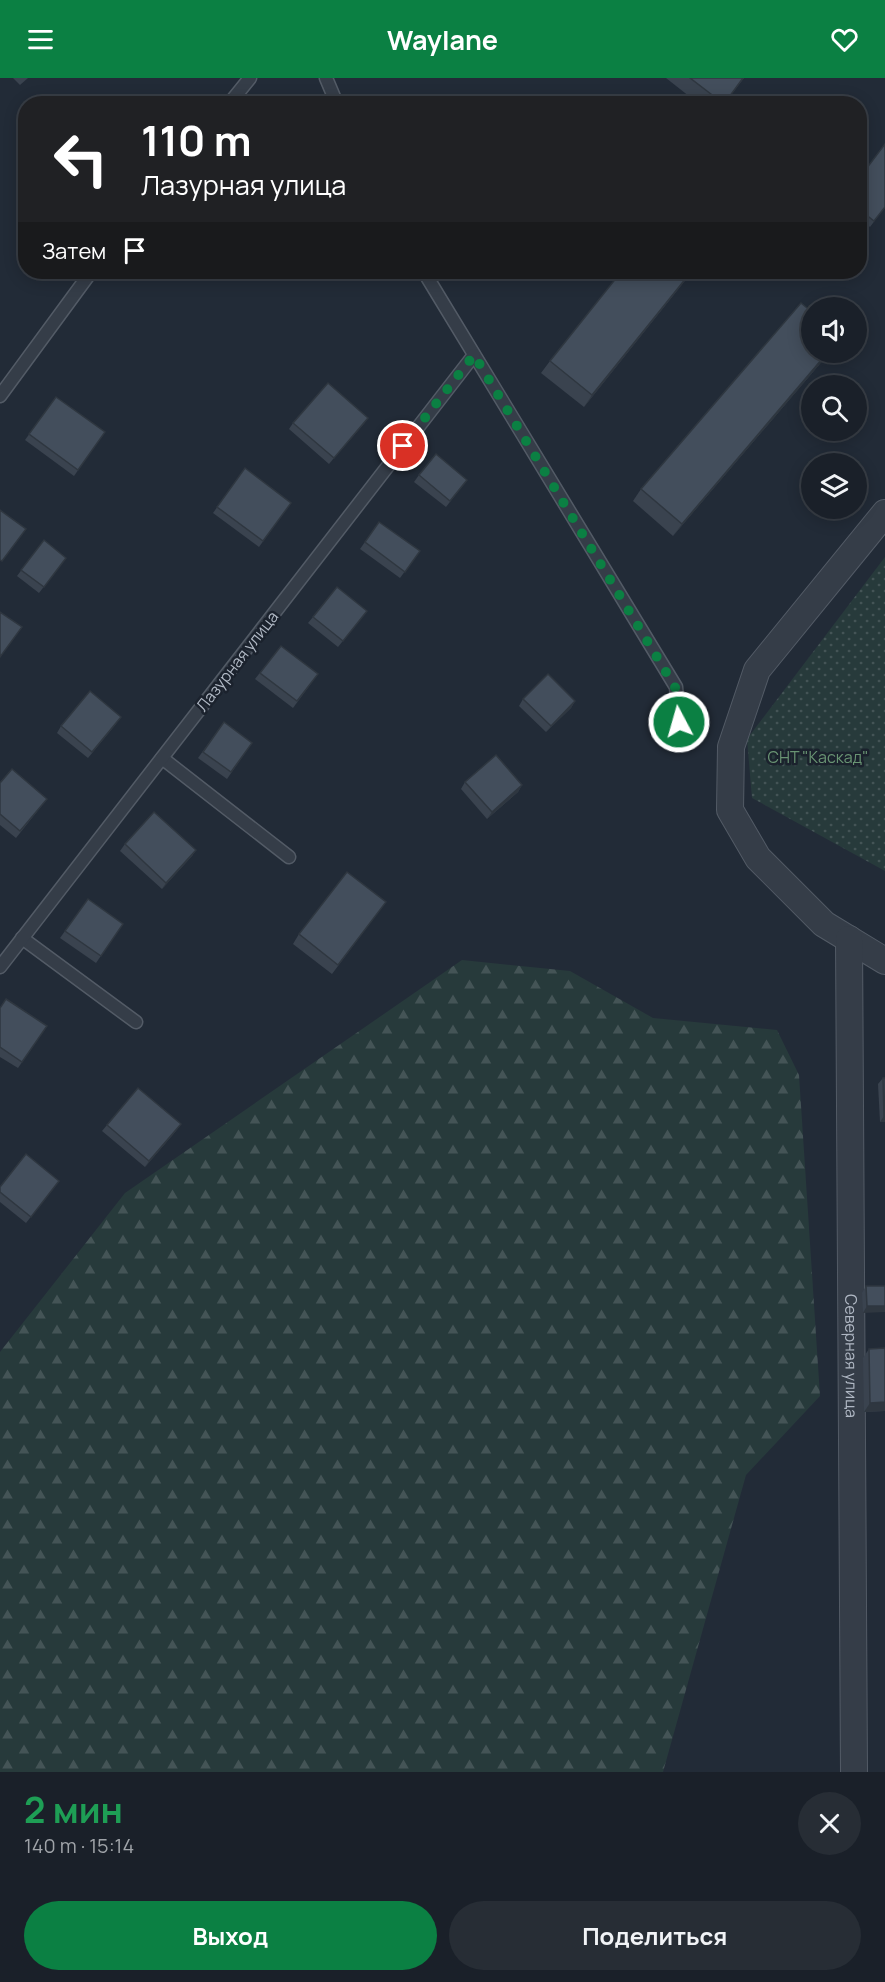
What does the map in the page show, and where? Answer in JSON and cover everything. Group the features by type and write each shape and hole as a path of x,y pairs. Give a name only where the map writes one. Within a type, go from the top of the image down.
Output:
{"street":[{"path":"885,513 757,670 731,747 730,810 758,858 824,924 885,961"},
{"name":"Северная улица","path":"849,939 854,1772"}],"lane":[{"path":"235,96 250,78"},
{"path":"326,78 334,96"},
{"path":"0,396 86,279"},
{"path":"428,279 675,687 679,722 698,720"},
{"name":"Лазурная улица","path":"0,967 474,355"},
{"path":"162,758 289,857"},
{"path":"22,938 136,1022"}],"green space":[{"name":"СНТ \"Каскад\"","path":"885,557 885,871 752,798 747,739"},
{"path":"462,960 570,971 653,1018 777,1030 799,1075 820,1396 746,1475 663,1772 0,1772 0,1352 125,1193"}],"building":[{"path":"690,78 743,78 730,96 714,96"},
{"path":"885,144 885,207 874,221 867,216 867,168"},
{"path":"615,279 685,279 592,395 550,361"},
{"path":"801,303 801,363 819,363 808,375 801,375 801,384 682,524 641,489"},
{"path":"328,383 368,418 334,458 293,423"},
{"path":"56,397 105,432 78,470 29,434"},
{"path":"436,454 467,480 450,501 419,475"},
{"path":"245,468 291,503 263,541 217,507"},
{"path":"0,510 26,529 2,561 0,560"},
{"path":"379,522 420,551 405,572 365,542"},
{"path":"44,540 66,558 44,587 21,570"},
{"path":"337,587 367,611 343,641 313,617"},
{"path":"0,612 22,627 0,657"},
{"path":"281,646 318,674 297,701 260,673"},
{"path":"548,674 575,701 551,726 523,699"},
{"path":"90,691 121,717 92,752 61,726"},
{"path":"224,722 252,743 231,772 203,752"},
{"path":"496,755 522,785 492,812 465,782"},
{"path":"12,769 47,799 20,831 0,814 0,783"},
{"path":"154,812 196,850 166,883 125,844"},
{"path":"347,872 386,902 338,965 299,934"},
{"path":"88,899 123,924 101,956 65,931"},
{"path":"6,999 47,1026 22,1062 0,1047 0,1008"},
{"path":"883,1078 885,1078 885,1116 884,1116"},
{"path":"138,1088 181,1124 149,1161 107,1125"},
{"path":"26,1154 59,1181 31,1217 0,1192 0,1187"},
{"path":"866,1286 885,1286 885,1306 867,1306"},
{"path":"885,1348 885,1402 870,1403 869,1349"}],"route":[{"path":"403,446 474,355 675,687 679,722"}]}
